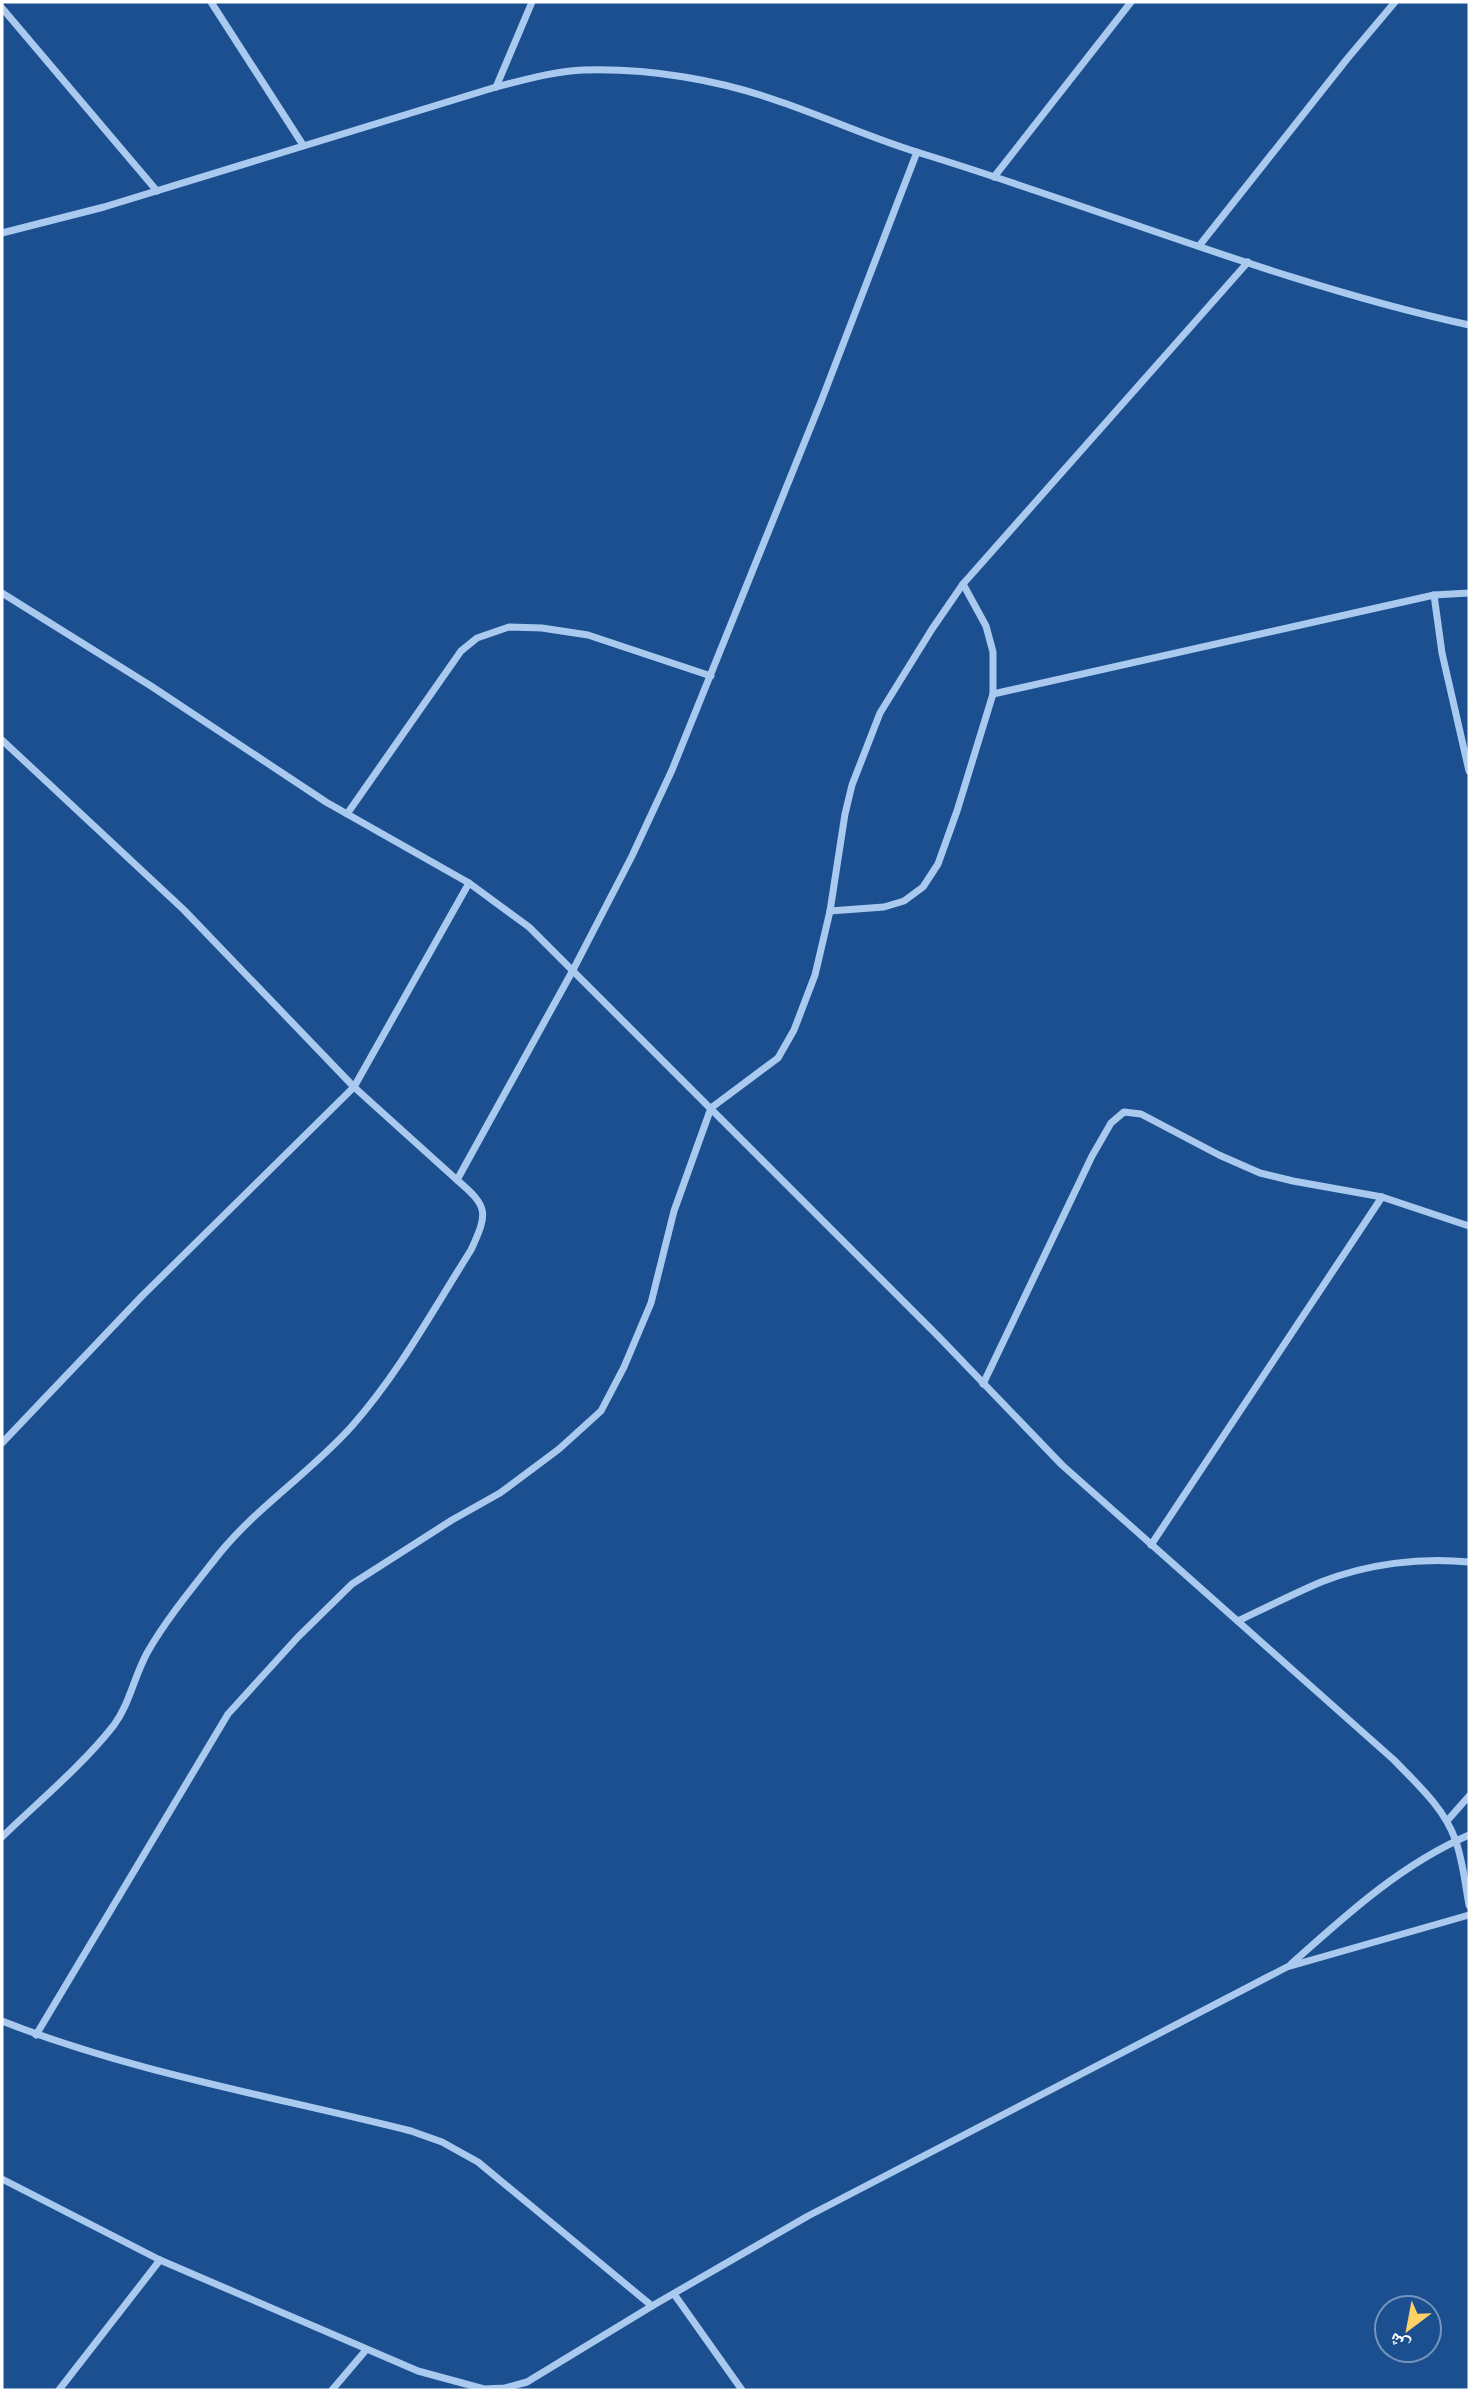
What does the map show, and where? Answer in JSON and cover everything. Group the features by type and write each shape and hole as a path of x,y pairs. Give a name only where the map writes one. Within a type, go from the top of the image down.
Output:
{"street":[{"path":"211,2 303,145"},
{"path":"496,87 532,2"},
{"path":"994,177 1130,2"},
{"path":"1199,246 1395,2"},
{"path":"2,8 157,191"},
{"path":"2,233 104,207 496,87 583,70 656,74 723,85 779,101 917,152 1248,262 1416,314 1469,325"},
{"path":"457,1180 573,970 667,783 712,676 917,152"},
{"path":"36,2035 228,1714 298,1637 352,1584 452,1520 500,1493 559,1449 601,1411 624,1367 651,1303 674,1211 711,1108 768,1067 786,1046 815,975 830,911 845,814 865,748 880,713 963,584 1248,262"},
{"path":"830,911 884,907 904,901 923,887 938,864 993,694 993,652 990,639 963,584"},
{"path":"2,593 151,686 326,802 469,883 529,927 928,1326 1062,1465 1394,1760 1447,1821 1456,1841 1469,1905"},
{"path":"993,694 1434,595 1469,593"},
{"path":"1434,595 1442,653 1469,771"},
{"path":"347,814 461,651 477,638 509,627 542,628 588,635 712,676"},
{"path":"2,740 184,910 354,1087 482,1204 483,1216 471,1250 391,1376 352,1426 308,1470 263,1507 230,1541 192,1588 147,1653 127,1705 113,1725 2,1837"},
{"path":"2,1443 142,1296 354,1087 469,883"},
{"path":"983,1384 1092,1156 1111,1123 1124,1112 1141,1114 1260,1173 1382,1197 1469,1226"},
{"path":"1151,1545 1382,1197"},
{"path":"1238,1621 1322,1582 1367,1569 1412,1562 1469,1562"},
{"path":"1447,1821 1469,1796"},
{"path":"1287,1968 1361,1902 1411,1865 1469,1835"},
{"path":"2,2179 160,2260 366,2350 418,2371 461,2384 484,2389 504,2389 527,2382 808,2216 1287,1968 1469,1915"},
{"path":"2,2021 36,2035 144,2067 411,2131 442,2142 478,2162 652,2306"},
{"path":"59,2390 160,2260"},
{"path":"674,2294 742,2390"},
{"path":"332,2390 366,2350"}]}
